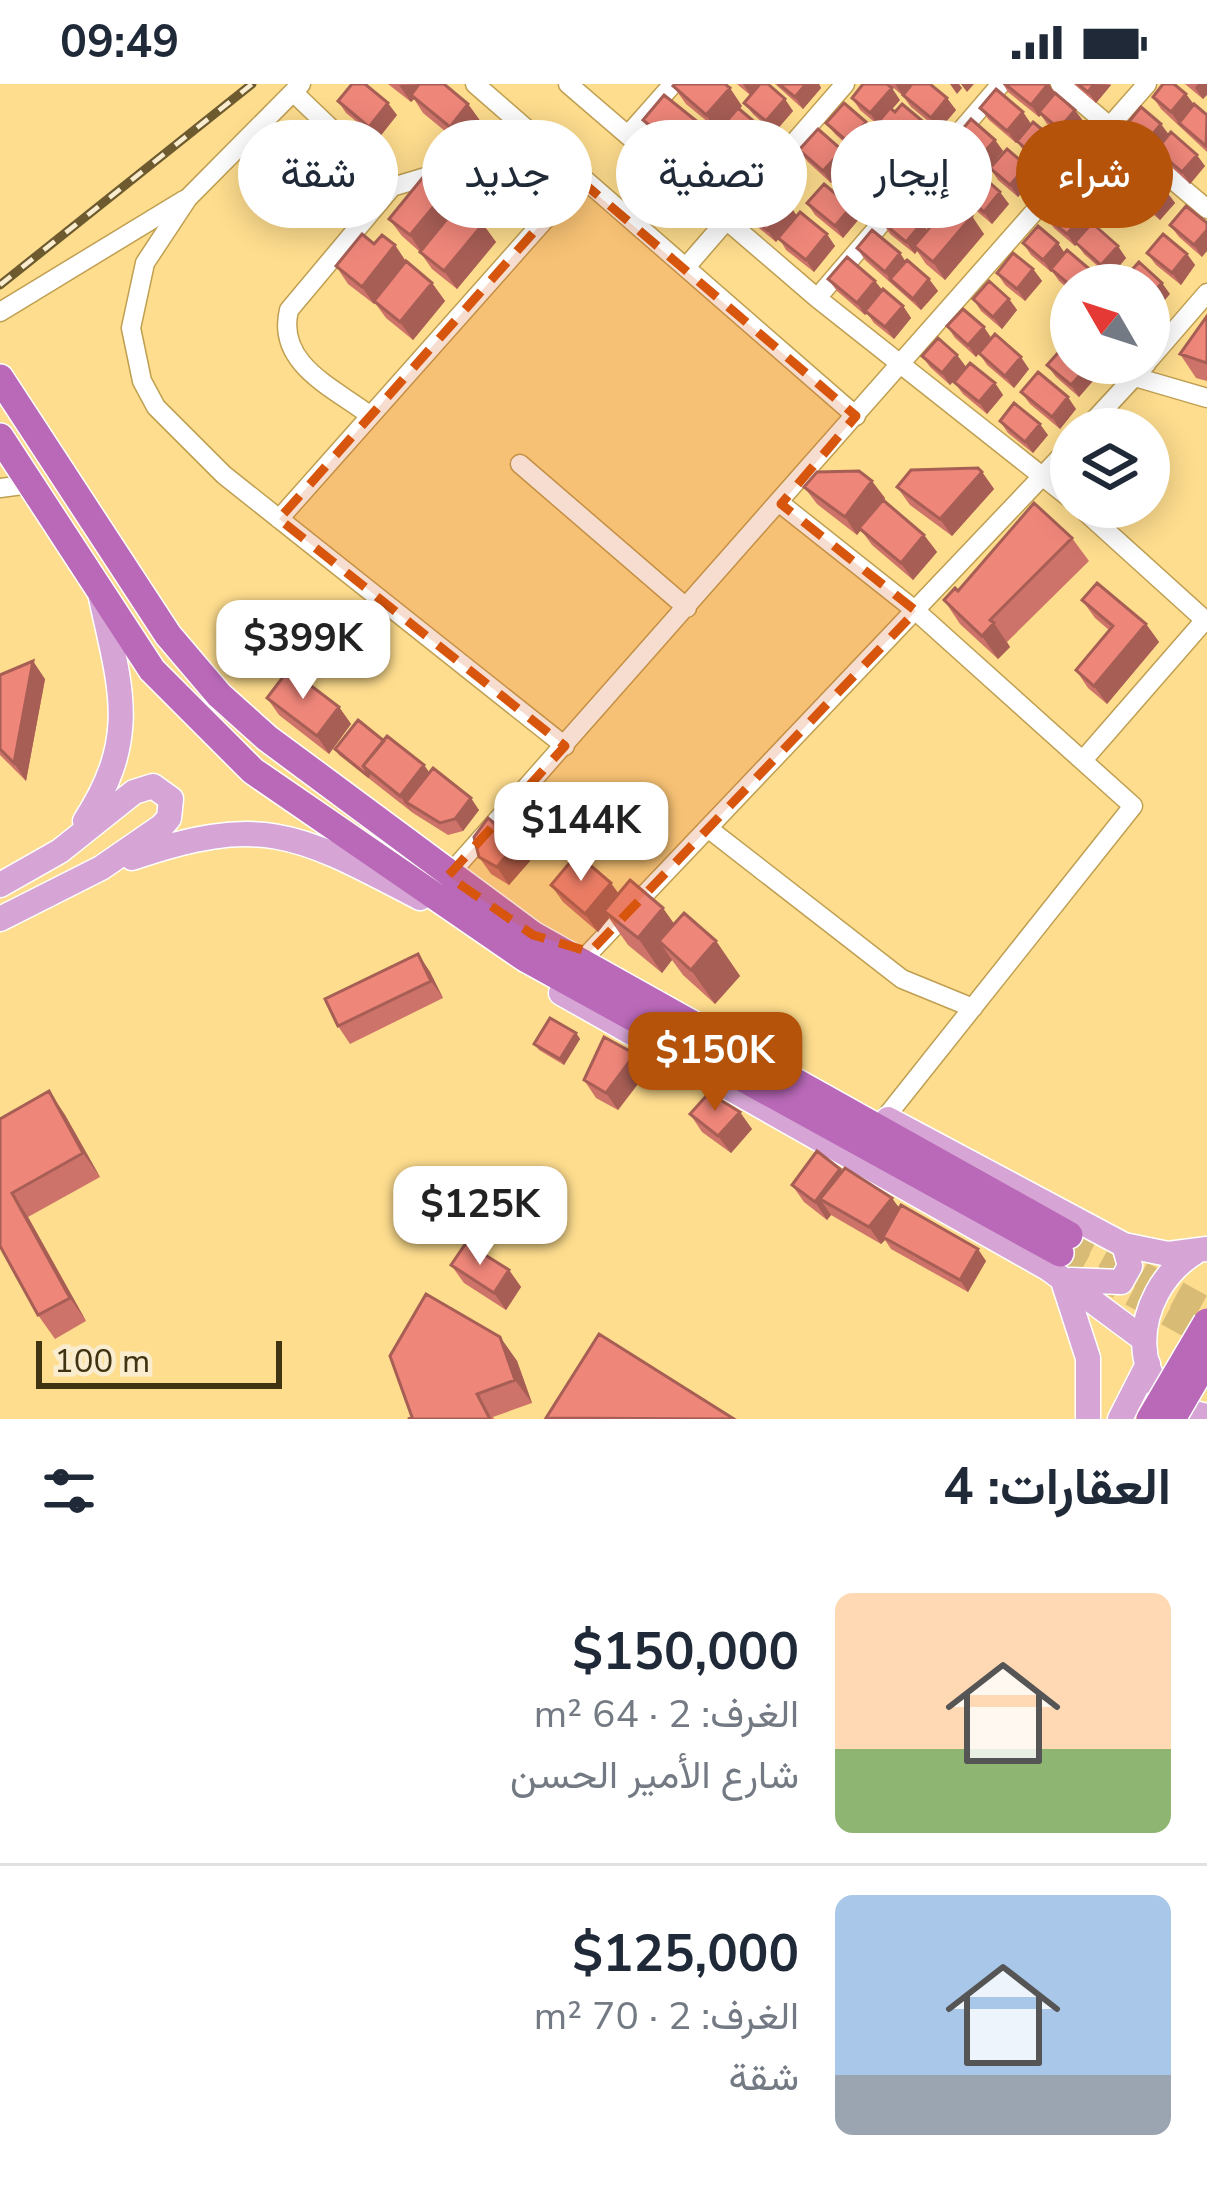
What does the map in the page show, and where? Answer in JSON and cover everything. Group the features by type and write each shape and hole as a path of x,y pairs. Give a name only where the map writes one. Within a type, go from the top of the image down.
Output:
{"highway":[{"path":"0,378 136,592 219,695 529,946"},
{"path":"0,437 152,670 254,771 477,927 529,946 1064,1255"},
{"path":"1150,1419 1207,1322"},
{"path":"1172,1419 1207,1359"}],"main road":[{"path":"61,851 101,797 119,761 124,730 121,690 101,598"},
{"path":"0,885 61,851 134,793 163,788 171,799 170,818 101,868"},
{"path":"0,919 101,868 182,841 236,831 278,833 337,854 477,927"},
{"path":"529,946 590,952 885,1118 1124,1245 1168,1254 1202,1251"},
{"path":"529,946 558,991 1120,1282 1130,1266 1124,1245"},
{"path":"1202,1251 1173,1266 1156,1286 1142,1338 1148,1364 1168,1395 1207,1416"},
{"path":"1064,1255 1142,1338"},
{"path":"1064,1255 1088,1358 1088,1419"},
{"path":"1120,1419 1148,1364"}],"street":[{"path":"568,84 616,125"},
{"path":"641,120 673,84"},
{"path":"807,128 845,84"},
{"path":"817,298 1001,84"},
{"path":"1060,84 1103,120"},
{"path":"1115,120 1147,84"},
{"path":"484,87 517,120"},
{"path":"328,120 297,88 188,198 163,232 136,289 130,328 135,360 155,407 279,519 565,746"},
{"path":"1173,180 1207,209"},
{"path":"592,190 856,416"},
{"path":"0,312 131,228 188,198"},
{"path":"358,228 289,310 286,324 289,349 297,361 368,414"},
{"path":"279,519 537,228"},
{"path":"686,267 720,228"},
{"path":"734,228 1050,480"},
{"path":"448,876 1020,228"},
{"path":"1170,336 1207,293"},
{"path":"1170,380 1207,398"},
{"path":"1106,408 1128,384"},
{"path":"520,464 687,608"},
{"path":"590,952 1050,468"},
{"path":"0,488 30,484"},
{"path":"781,504 916,611 1129,800 1133,811 885,1118"},
{"path":"1084,759 1206,621 1103,528"},
{"path":"709,829 902,979 973,1008"}],"highlighted area":[{"path":"580,180 856,416 781,504 916,611 590,952 533,935 448,876 565,746 279,519"}],"building":[{"path":"352,84 365,84 388,103 375,120 361,120 338,101"},
{"path":"419,84 444,84 468,104 455,120 441,120 411,95"},
{"path":"675,84 725,84 730,88 706,115"},
{"path":"760,84 768,84 785,99 767,120 744,103"},
{"path":"779,84 806,84 795,97"},
{"path":"863,84 892,88 870,113 852,98"},
{"path":"912,84 930,84 947,98 931,118 903,95"},
{"path":"1005,84 1048,84 1031,105"},
{"path":"1163,84 1174,84 1186,94 1171,112 1153,97"},
{"path":"996,89 1023,112 1007,131 980,108"},
{"path":"1055,93 1075,110 1067,120 1048,120 1039,112"},
{"path":"664,95 695,120 643,120"},
{"path":"844,103 864,120 831,120 831,127 826,123"},
{"path":"902,104 921,120 880,120 890,108 895,112"},
{"path":"1194,104 1207,115 1206,146 1179,123"},
{"path":"1141,107 1156,120 1130,120"},
{"path":"738,108 752,120 728,120"},
{"path":"818,129 831,140 831,162 823,171 807,157 807,141"},
{"path":"1173,134 1197,155 1182,172 1173,164"},
{"path":"1007,149 1016,157 1016,178 1010,185 992,166"},
{"path":"422,178 422,221 410,235 398,226 398,208"},
{"path":"824,184 831,190 831,223 807,203"},
{"path":"1186,206 1207,223 1207,230 1194,245 1173,228"},
{"path":"807,218 827,234 806,260 778,238 786,228 807,228"},
{"path":"440,228 480,228 444,271 420,252"},
{"path":"889,228 918,228 906,242"},
{"path":"929,228 962,228 933,262 914,246"},
{"path":"1040,228 1058,243 1043,260 1023,243"},
{"path":"1088,228 1098,228 1118,246 1100,264 1075,242"},
{"path":"872,230 900,253 885,272 857,248"},
{"path":"362,234 374,244 382,235 395,245 362,287 336,266"},
{"path":"1163,234 1187,254 1172,273 1170,264 1161,264 1147,253"},
{"path":"1067,250 1083,264 1055,264"},
{"path":"1013,253 1033,269 1017,289 997,273"},
{"path":"847,257 875,281 857,303 828,279"},
{"path":"907,260 929,279 913,299 890,279"},
{"path":"406,261 432,283 400,322 374,301"},
{"path":"989,281 1009,299 993,317 973,299"},
{"path":"883,289 903,306 885,327 865,311"},
{"path":"963,309 984,327 968,345 947,326"},
{"path":"1207,316 1207,363 1180,354"},
{"path":"995,334 1021,357 1005,376 979,353"},
{"path":"938,338 957,355 942,373 922,356"},
{"path":"970,363 995,383 979,402 954,382"},
{"path":"1038,372 1068,397 1059,408 1050,408 1050,415 1021,392"},
{"path":"1014,403 1040,424 1025,442 1000,421"},
{"path":"978,468 982,472 940,519 897,487 911,470"},
{"path":"859,471 872,481 845,517 804,487 817,472"},
{"path":"883,500 924,535 901,563 859,528"},
{"path":"1034,503 1050,518 1050,528 1061,528 1072,538 990,620 994,623 982,636 944,600 955,588 958,591"},
{"path":"1097,583 1146,624 1094,686 1076,670 1113,626 1082,600"},
{"path":"33,661 14,763 0,749 0,675"},
{"path":"289,669 339,707 317,736 267,698"},
{"path":"358,720 384,741 363,766 368,776 335,749"},
{"path":"387,736 424,765 400,796 363,766"},
{"path":"433,768 471,798 455,819 440,823 406,802"},
{"path":"488,818 517,843 497,867 479,857 474,837"},
{"path":"577,854 611,883 585,914 551,885"},
{"path":"630,880 663,908 638,938 604,911"},
{"path":"684,913 716,941 691,970 659,941"},
{"path":"418,954 431,981 338,1026 325,999"},
{"path":"550,1018 576,1033 560,1059 534,1044"},
{"path":"604,1037 635,1054 606,1093 584,1080"},
{"path":"49,1091 83,1153 12,1193 70,1298 38,1315 0,1246 0,1119"},
{"path":"709,1093 740,1112 718,1136 690,1114"},
{"path":"817,1151 840,1169 815,1202 792,1185"},
{"path":"845,1168 892,1198 869,1227 820,1199"},
{"path":"901,1205 978,1249 960,1280 883,1237"},
{"path":"466,1243 509,1270 494,1293 451,1265"},
{"path":"426,1294 500,1337 515,1380 477,1394 490,1419 408,1419 412,1417 390,1356"},
{"path":"599,1334 734,1419 546,1418"}],"tunnel":[{"path":"1069,1235 1207,1311"},
{"path":"1060,1253 1207,1334"}],"railway":[{"path":"0,285 252,84"}]}
